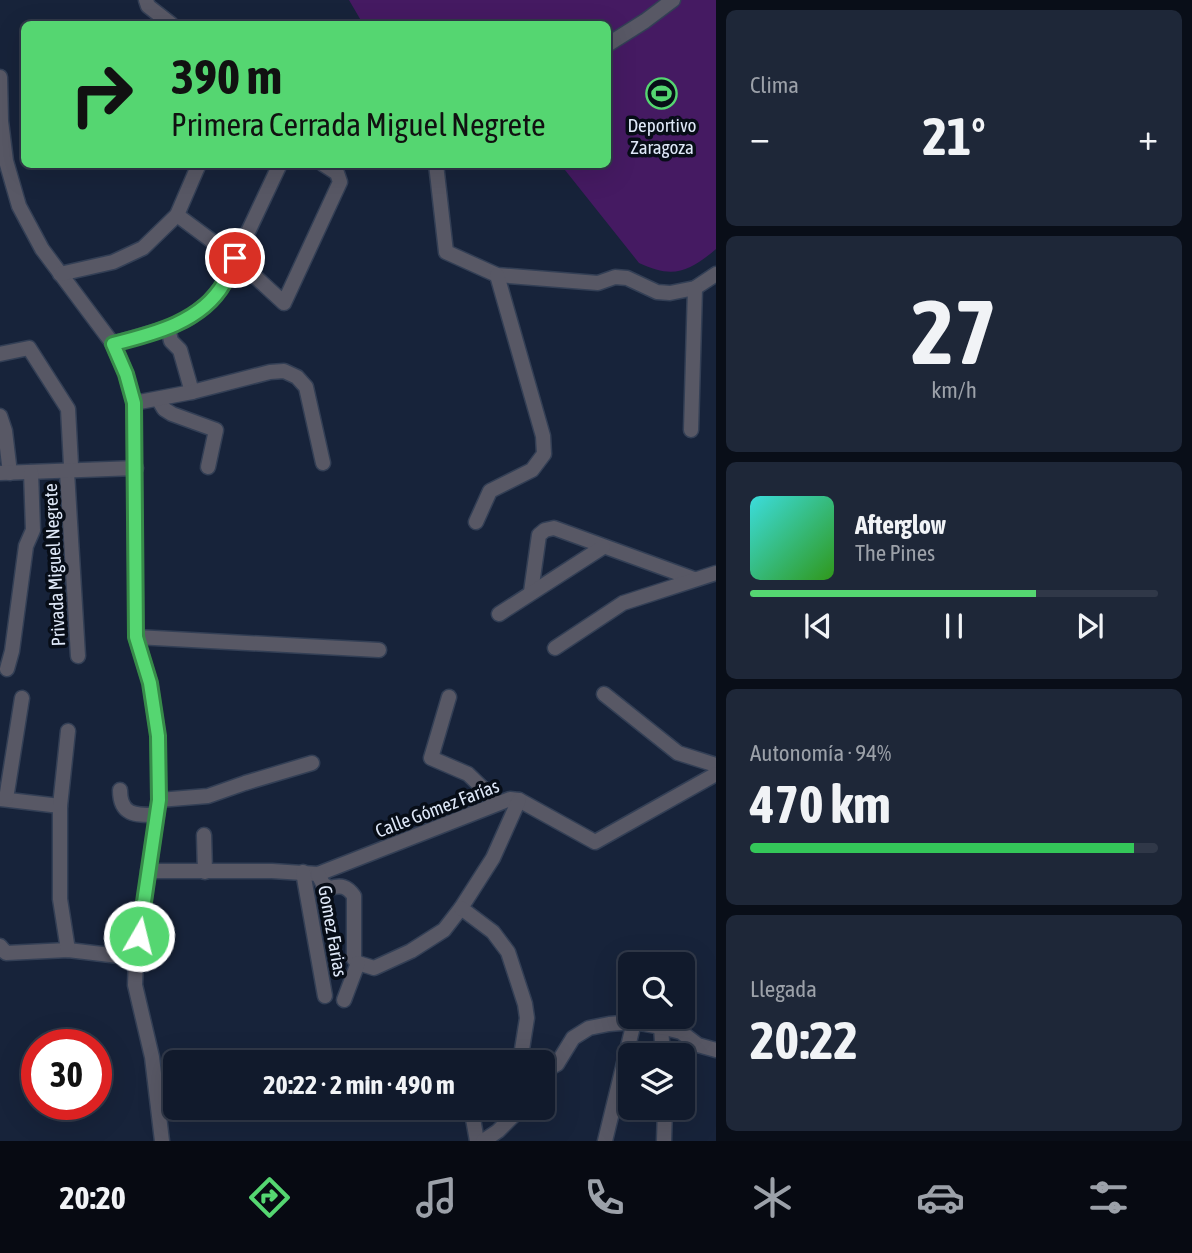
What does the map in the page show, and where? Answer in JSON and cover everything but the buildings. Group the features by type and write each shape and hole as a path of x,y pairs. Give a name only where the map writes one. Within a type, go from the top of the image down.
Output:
{"street":[{"path":"146,0 148,6 167,21"},
{"path":"611,42 673,0"},
{"path":"0,77 1,121 6,161 19,206 42,249 113,344 126,374 134,403 136,637 150,683 158,736 159,800 136,958 135,985 152,1057 162,1141"},
{"path":"60,274 113,262 143,248 177,215 190,191 198,168"},
{"path":"113,344 168,328 189,318 208,303 223,285 278,168"},
{"path":"177,215 235,258 284,303 340,183 337,173 329,168"},
{"path":"436,168 446,252 497,275 598,283 615,277 627,278 657,292 670,293 695,288 716,274"},
{"path":"476,522 490,491 532,470 544,454 543,436 497,275"},
{"path":"691,430 695,288"},
{"path":"168,328 171,341 180,350 192,392"},
{"path":"0,354 29,348 68,409 71,465 67,472"},
{"path":"134,403 284,371 297,377 306,387 323,463"},
{"path":"158,399 164,409 172,414 216,430 208,467"},
{"name":"Privada Miguel Negrete","path":"0,416 5,431 5,473 136,468"},
{"name":"Privada Miguel Negrete","path":"6,669 6,651 26,546 33,530 31,472"},
{"name":"Privada Miguel Negrete","path":"67,472 78,656"},
{"path":"531,592 536,543 545,530 554,528 694,579"},
{"path":"499,614 603,547"},
{"path":"555,648 623,603 716,573"},
{"path":"136,637 379,650"},
{"path":"604,694 678,753 716,765"},
{"path":"449,697 431,758 468,774 498,803"},
{"path":"22,698 3,799 60,806"},
{"path":"68,731 60,806 60,898 68,950"},
{"path":"159,800 208,796 312,763"},
{"name":"Calle Gómez Farías","path":"148,871 311,873 510,799 519,800 595,842 716,774"},
{"path":"120,790 120,801 126,810 136,816 157,816"},
{"path":"311,873 330,888 348,888 354,896 354,959 374,968 411,951 444,930 492,858 519,800"},
{"path":"204,835 205,873"},
{"name":"Gomez Farias","path":"311,873 325,996"},
{"path":"461,908 493,932 508,952 526,1011 522,1050"},
{"path":"0,946 6,953 68,950 136,958"},
{"path":"344,1000 358,963"},
{"path":"555,1065 573,1038 589,1028 618,1023"},
{"path":"605,1141 632,1029"},
{"path":"669,1029 681,1032 698,1045 716,1050"},
{"path":"473,1120 477,1141"},
{"path":"483,1141 509,1120"},
{"path":"664,1141 665,1120"}],"shaded area":[{"name":"Deportivo Zaragoza","path":"349,0 716,0 716,249 689,268 680,271 662,271 639,263 563,168 611,168 611,21 361,21"}],"place":[{"name":"Deportivo Zaragoza","path":"662,94"}],"route":[{"path":"139,936 159,800 158,736 150,683 136,637 134,403 126,374 113,344 149,335 189,318 208,303 223,285 235,258"}]}
